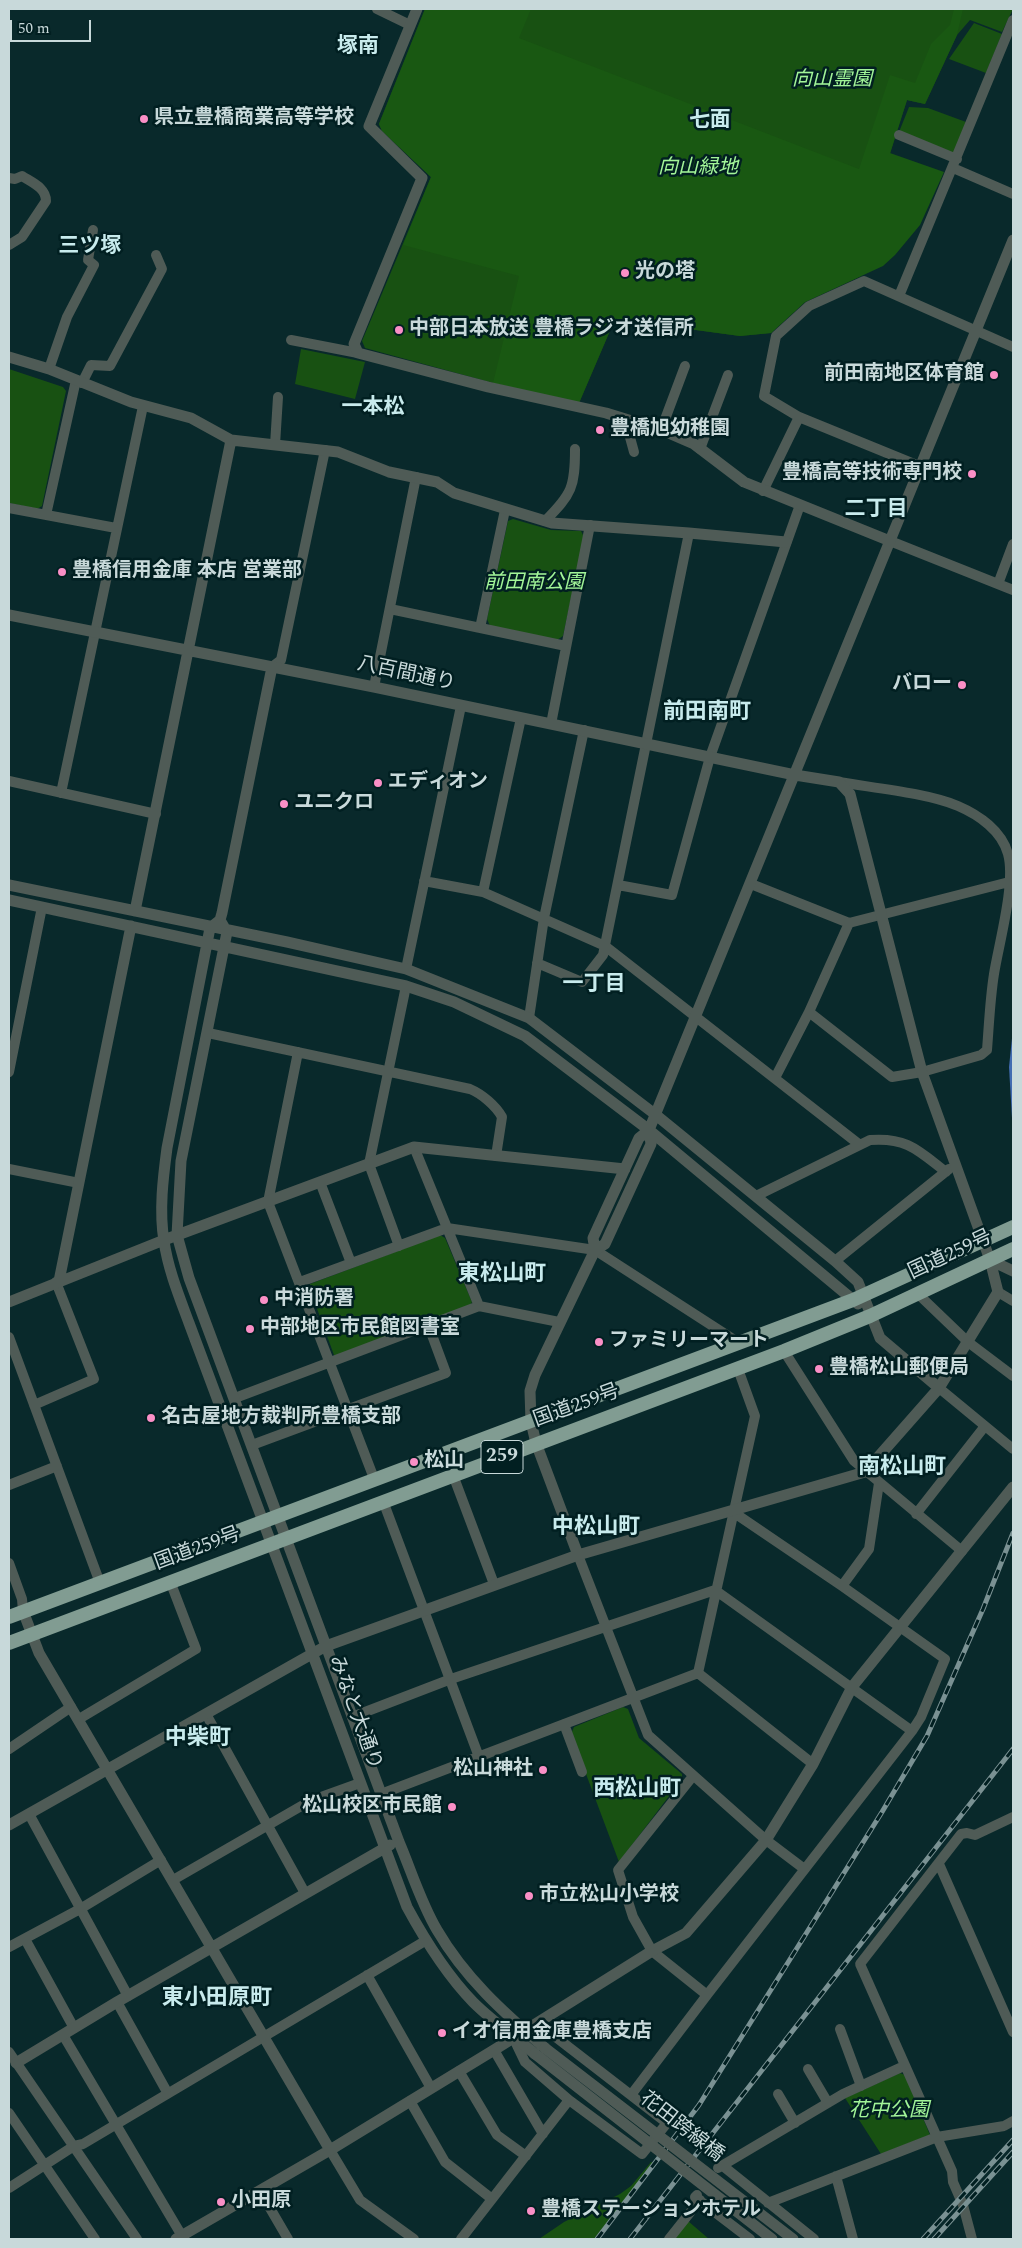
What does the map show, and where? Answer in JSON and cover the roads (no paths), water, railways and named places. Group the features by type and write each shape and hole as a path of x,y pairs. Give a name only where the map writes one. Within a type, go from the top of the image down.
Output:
{"highway":[{"name":"国道259号","path":"9,1617 858,1298 1013,1227"},
{"name":"国道259号","path":"9,1643 784,1351 870,1316 1013,1249"}],"street":[{"path":"377,9 410,25"},
{"path":"358,353 354,344 422,178 369,126 416,9"},
{"path":"899,296 1013,20"},
{"path":"899,135 1013,194"},
{"path":"9,178 15,179 22,176 42,189 46,196 46,201 22,238 9,245"},
{"path":"49,369 67,317 94,264 88,260 93,230"},
{"path":"595,1250 593,1238 639,1138 649,1130 656,1114 974,331 1013,240"},
{"path":"46,515 79,382 91,364 115,367 162,270 156,255"},
{"path":"919,466 799,417 764,396 776,336 809,306 864,281 1013,347"},
{"path":"291,340 358,353 625,419 661,430 700,449 744,482 763,491 1013,590"},
{"path":"9,357 49,369 143,406 191,418 231,440 325,450 357,458 389,472 437,482 454,493 545,521 786,542"},
{"path":"661,430 685,366"},
{"path":"700,449 728,375"},
{"path":"276,445 278,397"},
{"path":"61,793 143,406"},
{"path":"763,491 799,417"},
{"path":"625,419 634,452"},
{"path":"134,911 156,814 187,650 231,440"},
{"path":"545,521 569,494 575,475 575,449"},
{"path":"210,928 220,920 272,668 282,660 325,450"},
{"path":"374,687 416,478"},
{"path":"618,885 672,895 710,757 800,505"},
{"path":"9,508 116,528"},
{"path":"480,628 505,510"},
{"path":"551,724 590,524"},
{"path":"538,962 582,982 603,955 689,533"},
{"path":"998,584 1013,544"},
{"path":"390,609 566,646"},
{"name":"八百間通り","path":"9,615 374,687 795,775 839,782"},
{"path":"406,969 461,706"},
{"path":"483,892 521,718"},
{"path":"529,1018 544,918 584,730"},
{"path":"9,781 156,814"},
{"path":"809,1012 892,1077 922,1072 981,1055 987,1050 993,977 1011,873 1008,852 992,827 976,815 942,801 839,782"},
{"path":"839,782 850,794 922,1072 990,1260 998,1292 1013,1301"},
{"path":"424,880 483,892 605,946 860,1145"},
{"path":"751,884 849,923 1009,882"},
{"path":"9,885 227,932 286,942 406,969 529,1018 656,1114 835,1261 858,1282 858,1298"},
{"path":"9,900 406,986 454,1002 524,1036 649,1130 858,1298 870,1316 880,1338 1013,1449"},
{"path":"9,1072 42,907"},
{"path":"220,920 227,932"},
{"path":"775,1078 809,1012 849,923"},
{"path":"34,1405 94,1379 57,1281 79,1183 130,926"},
{"name":"みなと大通り","path":"210,928 162,1181 164,1240 175,1283 270,1545 384,1849 408,1907 425,1941 447,1973 474,2003 535,2054"},
{"name":"みなと大通り","path":"227,932 181,1161 177,1236 189,1278 352,1717 399,1842 436,1928 478,1988 545,2048"},
{"path":"399,1246 369,1164 387,1070 406,986"},
{"path":"208,1033 387,1070 476,1091 502,1117 496,1156"},
{"path":"298,1052 268,1202 349,1409 375,1481"},
{"path":"649,1130 651,1144 605,1244 595,1250 535,1375 530,1391 531,1422 536,1443 632,1698 648,1735 766,1840 803,1868"},
{"path":"756,1196 870,1140 880,1139 904,1142 916,1148 946,1172"},
{"path":"9,1302 57,1281 164,1240 414,1148 625,1169"},
{"path":"414,1148 479,1306"},
{"path":"835,1261 956,1164"},
{"path":"9,1169 79,1183"},
{"path":"320,1182 351,1263"},
{"path":"300,1282 447,1228 595,1250 739,1343"},
{"path":"990,1260 1013,1271"},
{"path":"9,1825 326,1646 578,1554 733,1512 865,1472 939,1388 998,1292"},
{"path":"918,1294 968,1342 1013,1376"},
{"path":"219,1404 479,1306 559,1322"},
{"path":"189,1323 204,1317"},
{"path":"236,1451 446,1373 429,1326"},
{"path":"9,1337 100,1583"},
{"path":"784,1351 854,1461 962,1551"},
{"path":"698,1673 755,1416 738,1369"},
{"path":"916,1514 985,1426"},
{"path":"9,1484 57,1466"},
{"path":"453,1475 494,1584"},
{"path":"842,1586 868,1549 879,1483"},
{"path":"63,2035 116,2124 179,2238 330,2150 652,1951 686,1933 766,1840 813,1764 852,1688 1013,1487"},
{"path":"383,1501 479,1757"},
{"path":"631,2095 803,1868 912,1731 921,1717 945,1659 733,1512"},
{"path":"9,1563 22,1599 23,1611 39,1653 330,2150 360,2200 414,2239"},
{"path":"79,1719 196,1649 170,1581"},
{"path":"352,1717 451,1679 715,1590"},
{"path":"715,1590 912,1731"},
{"path":"381,1794 698,1673"},
{"path":"698,1673 813,1764"},
{"path":"9,1749 71,1707"},
{"path":"206,1714 305,1893"},
{"path":"564,1724 582,1772"},
{"path":"693,1776 618,1870 633,1917 652,1951 707,1995"},
{"path":"173,1880 310,1801 360,1783"},
{"path":"28,1814 128,1996"},
{"path":"972,2239 963,2205 953,2182 952,2171 860,1964 961,1834 975,1835 1013,1818"},
{"path":"16,2063 305,1893 399,1842"},
{"path":"9,1947 161,1860"},
{"path":"939,1864 1013,2032"},
{"path":"25,1939 74,2028"},
{"path":"9,2188 74,2146 83,2144 425,1941"},
{"path":"367,1976 431,2088"},
{"path":"117,2002 168,2092"},
{"path":"840,2030 861,2086"},
{"path":"514,2037 525,2062 569,2100 642,2154 667,2122 557,2038"},
{"name":"花田跨線橋","path":"545,2048 793,2239"},
{"path":"494,2050 543,2134"},
{"path":"9,2052 137,2239"},
{"name":"花田跨線橋","path":"535,2054 772,2239"},
{"path":"814,2239 720,2167 828,2103 904,2066"},
{"path":"808,2069 828,2103"},
{"path":"459,2071 497,2135 526,2156"},
{"path":"778,2094 795,2123"},
{"path":"461,2239 569,2100"},
{"path":"410,2101 445,2162 492,2199"},
{"path":"9,2113 95,2239"},
{"path":"768,2203 937,2137 1004,2126 1013,2120"},
{"path":"836,2176 853,2239"},
{"path":"260,2191 288,2239"},
{"path":"669,2239 698,2197 750,2239"}],"water":[{"path":"1013,1029 1013,1135 1009,1067"}],"railway":[{"path":"597,2239 699,2105 882,1812 927,1736 983,1609 1013,1533"},
{"path":"630,2239 1013,1749"},
{"path":"923,2239 1013,2140"},
{"path":"934,2239 1013,2152"}],"place":[{"name":"県立豊橋商業高等学校","path":"144,119"},
{"name":"光の塔","path":"625,273"},
{"name":"中部日本放送 豊橋ラジオ送信所","path":"399,330"},
{"name":"前田南地区体育館","path":"994,375"},
{"name":"豊橋旭幼稚園","path":"600,430"},
{"name":"豊橋高等技術専門校","path":"972,474"},
{"name":"豊橋信用金庫 本店 営業部","path":"62,572"},
{"name":"バロー","path":"962,685"},
{"name":"エディオン","path":"378,783"},
{"name":"ユニクロ","path":"284,804"},
{"name":"中消防署","path":"264,1300"},
{"name":"中部地区市民館図書室","path":"250,1329"},
{"name":"ファミリーマート","path":"599,1342"},
{"name":"豊橋松山郵便局","path":"819,1369"},
{"name":"名古屋地方裁判所豊橋支部","path":"151,1418"},
{"name":"松山","path":"414,1462"},
{"name":"松山神社","path":"543,1770"},
{"name":"松山校区市民館","path":"452,1807"},
{"name":"市立松山小学校","path":"529,1896"},
{"name":"イオ信用金庫豊橋支店","path":"442,2033"},
{"name":"小田原","path":"221,2202"},
{"name":"豊橋ステーションホテル","path":"531,2211"}],"district":[{"name":"塚南","path":"358,48"},
{"name":"七面","path":"710,122"},
{"name":"三ツ塚","path":"90,248"},
{"name":"一本松","path":"373,409"},
{"name":"二丁目","path":"876,511"},
{"name":"前田南町","path":"707,714"},
{"name":"一丁目","path":"594,986"},
{"name":"東松山町","path":"502,1276"},
{"name":"南松山町","path":"902,1469"},
{"name":"中松山町","path":"596,1529"},
{"name":"中柴町","path":"198,1740"},
{"name":"西松山町","path":"637,1791"},
{"name":"東小田原町","path":"217,2000"}],"park label":[{"name":"向山霊園","path":"832,81"},
{"name":"向山緑地","path":"698,169"},
{"name":"前田南公園","path":"534,584"},
{"name":"花中公園","path":"889,2112"}]}
